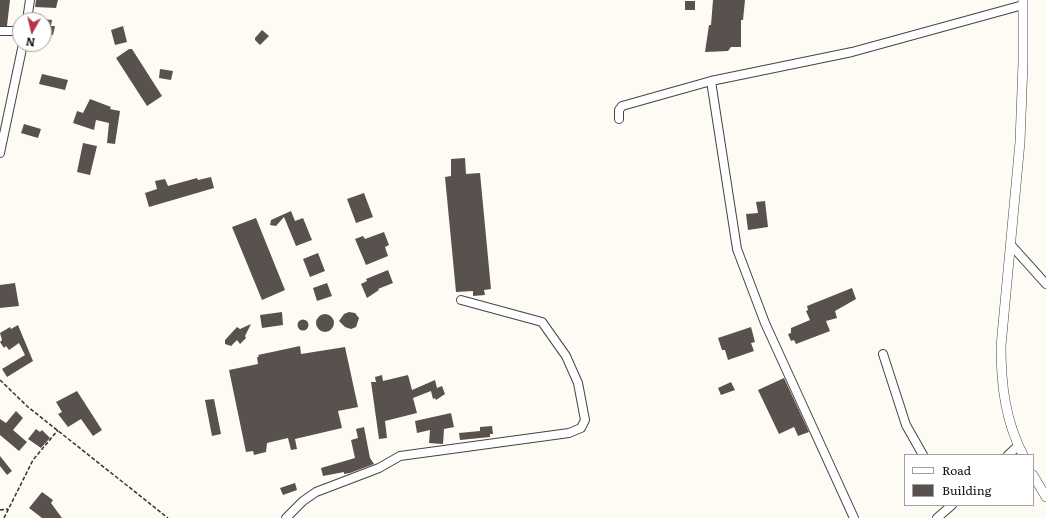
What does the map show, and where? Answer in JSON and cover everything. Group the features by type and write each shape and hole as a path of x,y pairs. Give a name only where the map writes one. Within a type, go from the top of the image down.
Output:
{"street":[{"path":"28,12 30,0"},
{"path":"619,119 619,110 622,106 711,82 852,52 1023,3 1023,63 1020,142 1001,346 1001,374 1007,411 1018,446 1022,454"},
{"path":"0,31 12,31"},
{"path":"0,153 21,52"},
{"path":"711,82 737,249 765,323 854,518"},
{"path":"1011,245 1046,284"},
{"path":"286,518 303,501 316,492 379,468 400,456 538,437 569,432 581,428 584,420 578,383 566,356 542,322 461,300"},
{"path":"883,354 906,425 922,454"},
{"path":"1009,454 1018,446"},
{"path":"1034,478 1046,497"},
{"path":"937,518 951,506"}],"path":[{"path":"0,380 28,407 168,518"},
{"path":"4,518 33,460 58,430"},
{"path":"0,510 9,509"}],"building":[{"path":"0,0 10,0 7,26 0,26"},
{"path":"36,0 58,0 56,8 35,7"},
{"path":"713,0 745,0 743,20 741,20 741,47 731,47 728,51 705,52 709,25 711,25"},
{"path":"685,1 695,1 695,10 685,10"},
{"path":"52,26 55,26 53,35"},
{"path":"123,26 127,42 115,45 111,30"},
{"path":"262,30 269,36 260,45 255,38"},
{"path":"129,49 132,49 162,96 147,106 116,58"},
{"path":"160,69 173,71 171,80 159,78"},
{"path":"42,74 68,80 65,90 39,84"},
{"path":"90,99 111,107 110,109 120,111 115,144 107,143 109,123 96,120 94,130 73,123 77,111 83,113"},
{"path":"24,124 41,129 38,138 21,133"},
{"path":"83,143 97,146 90,175 77,172"},
{"path":"465,158 466,174 480,173 491,289 484,290 485,295 473,296 473,291 456,292 445,177 451,176 451,159"},
{"path":"211,177 214,188 149,207 145,193 157,189 155,181 165,179 168,186 197,178 198,180"},
{"path":"364,193 373,217 356,223 347,199"},
{"path":"765,201 768,227 748,230 746,214 758,213 756,202"},
{"path":"291,211 295,221 303,218 312,240 296,246 284,217 276,226 270,225 271,220"},
{"path":"256,218 285,290 262,300 232,227"},
{"path":"384,232 389,245 385,247 388,256 366,265 355,239 363,236 365,239"},
{"path":"318,253 325,271 310,277 303,259"},
{"path":"388,270 393,283 378,289 379,290 367,298 361,284 367,281 366,279"},
{"path":"15,283 19,306 0,308 0,285"},
{"path":"327,283 332,296 317,301 313,288"},
{"path":"852,288 856,299 835,311 837,318 826,321 830,331 796,344 794,340 791,341 788,334 791,333 791,328 810,320 806,311 808,310 807,306"},
{"path":"282,312 283,325 262,328 260,315"},
{"path":"349,312 355,313 359,318 356,327 351,329 345,327 339,321 344,314"},
{"path":"321,314 329,314 334,319 332,330 329,332 321,332 316,327 316,319"},
{"path":"301,320 305,320 307,321 307,329 301,330 298,327 298,323"},
{"path":"251,324 245,336 246,338 240,344 237,340 231,346 225,344 225,340 237,327 240,329"},
{"path":"18,325 33,361 7,377 2,369 25,355 19,343 9,350 6,346 4,348 0,342 2,340 0,333 10,327 11,329"},
{"path":"751,327 755,342 751,343 754,351 728,360 725,350 722,350 718,338"},
{"path":"300,346 301,354 345,347 358,407 338,411 342,428 295,439 297,449 291,450 288,438 267,443 266,452 254,455 253,451 246,452 229,370 258,364 258,355"},
{"path":"382,375 383,381 408,375 412,390 435,380 437,388 442,386 445,394 436,400 435,398 433,399 431,391 413,398 417,413 385,421 387,438 379,439 371,382 376,382 375,377"},
{"path":"784,378 809,432 798,436 794,427 779,434 758,390"},
{"path":"731,382 735,390 721,395 718,388"},
{"path":"77,391 102,430 93,436 81,419 68,427 58,414 62,412 56,402"},
{"path":"214,399 221,434 212,436 205,400"},
{"path":"16,411 23,418 13,430 27,442 19,451 0,435 0,419 6,423"},
{"path":"451,413 454,427 444,429 443,444 429,443 430,430 417,433 415,421"},
{"path":"492,426 493,434 490,434 490,437 460,440 459,433 480,431 480,427"},
{"path":"364,427 370,458 374,464 350,473 344,474 344,472 323,476 321,468 355,458 351,440 358,438 356,429"},
{"path":"36,429 40,432 42,430 50,438 41,448 28,439"},
{"path":"0,456 12,471 7,475 0,466"},
{"path":"295,483 297,490 283,495 280,488"},
{"path":"42,492 53,500 51,503 62,518 42,518 29,508"}]}
